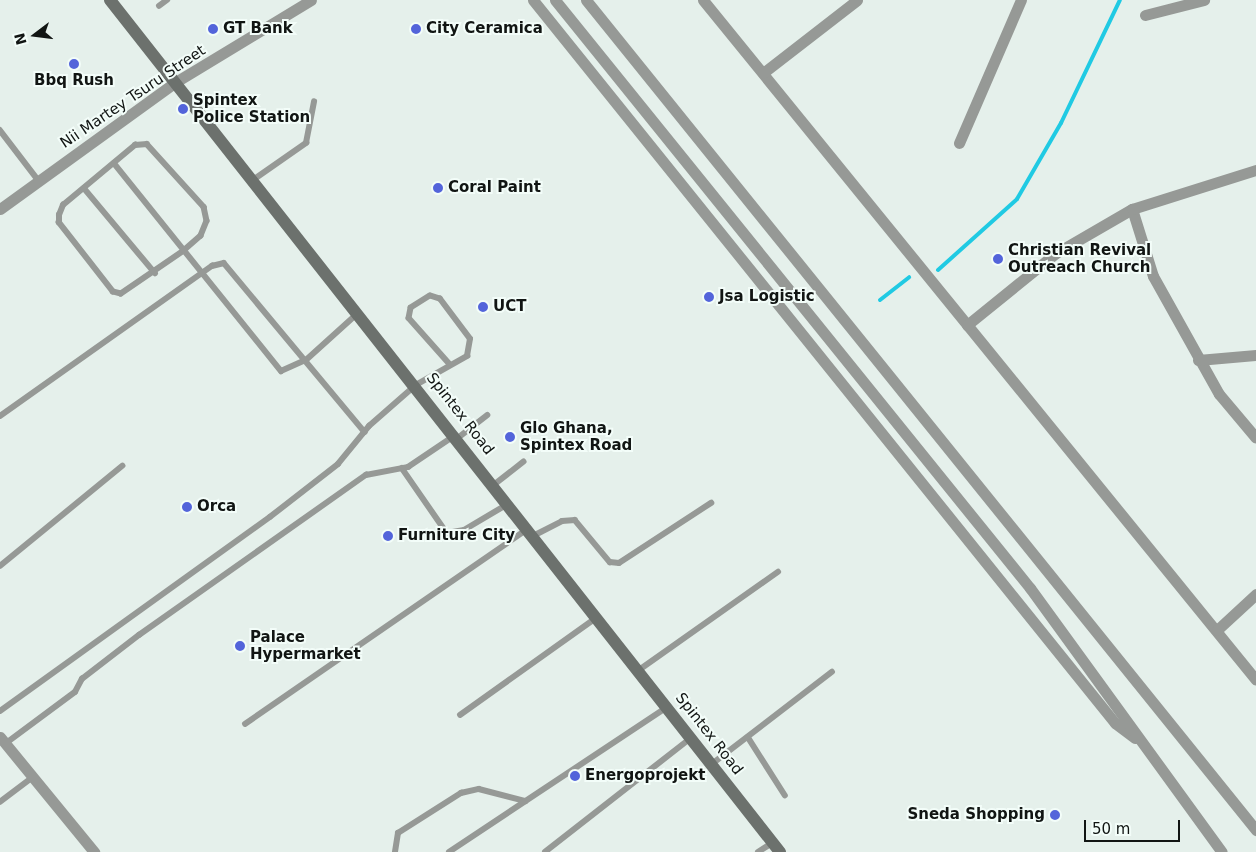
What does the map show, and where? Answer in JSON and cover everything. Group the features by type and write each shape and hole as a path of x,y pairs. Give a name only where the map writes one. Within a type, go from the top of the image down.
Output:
{"main road":[{"name":"Spintex Road","path":"115,2 174,83 510,503 777,847"}],"street":[{"name":"Nii Martey Tsuru Street","path":"0,208 174,83 311,0"},
{"path":"533,0 1115,723 1137,738"},
{"path":"555,0 1030,588 1124,711 1137,738 1222,852"},
{"path":"586,0 1256,830"},
{"path":"703,0 1256,680"},
{"path":"763,73 857,0"},
{"path":"959,143 1021,0"},
{"path":"1145,15 1204,0"},
{"path":"967,325 1056,253 1132,209 1256,170"},
{"path":"1132,209 1153,276 1198,360 1219,394 1256,438"},
{"path":"1198,360 1256,356"},
{"path":"1217,630 1256,594"},
{"path":"3,740 94,852"}],"lane":[{"path":"159,6 167,0"},
{"path":"253,180 306,143 314,102"},
{"path":"0,130 39,181"},
{"path":"147,144 204,207 205,228 184,250 129,292 113,292 59,223 63,205 114,163 135,146 147,144"},
{"path":"114,163 281,371 292,370 306,360 359,313"},
{"path":"84,188 154,273"},
{"path":"0,416 202,273 224,263 233,270 365,432"},
{"path":"0,711 270,517 338,464 365,432 416,385 449,364 467,356 472,345 440,299 430,296 411,308 409,318 449,364"},
{"path":"3,740 75,692 82,679 138,635 366,475 402,468 457,436 487,415"},
{"path":"495,484 522,462"},
{"path":"0,566 122,466"},
{"path":"402,468 447,533 464,530 510,503"},
{"path":"245,724 532,532 562,521 575,520 610,562 618,563 711,503"},
{"path":"639,670 778,572"},
{"path":"460,715 598,617"},
{"path":"712,764 832,672"},
{"path":"449,852 667,707"},
{"path":"748,737 785,795"},
{"path":"545,852 691,738"},
{"path":"0,802 32,777"},
{"path":"395,852 398,833 461,793 479,789 525,802"},
{"path":"758,852 777,847"}],"waterway":[{"path":"938,270 1017,199 1061,123 1120,0"},
{"path":"880,300 909,277"}],"place":[{"name":"GT Bank","path":"213,29"},
{"name":"City Ceramica","path":"416,29"},
{"name":"Bbq Rush","path":"74,64"},
{"name":"Spintex Police Station","path":"183,109"},
{"name":"Coral Paint","path":"438,188"},
{"name":"Christian Revival Outreach Church","path":"998,259"},
{"name":"Jsa Logistic","path":"709,297"},
{"name":"UCT","path":"483,307"},
{"name":"Glo Ghana, Spintex Road","path":"510,437"},
{"name":"Orca","path":"187,507"},
{"name":"Furniture City","path":"388,536"},
{"name":"Palace Hypermarket","path":"240,646"},
{"name":"Energoprojekt","path":"575,776"},
{"name":"Sneda Shopping","path":"1055,815"}]}
